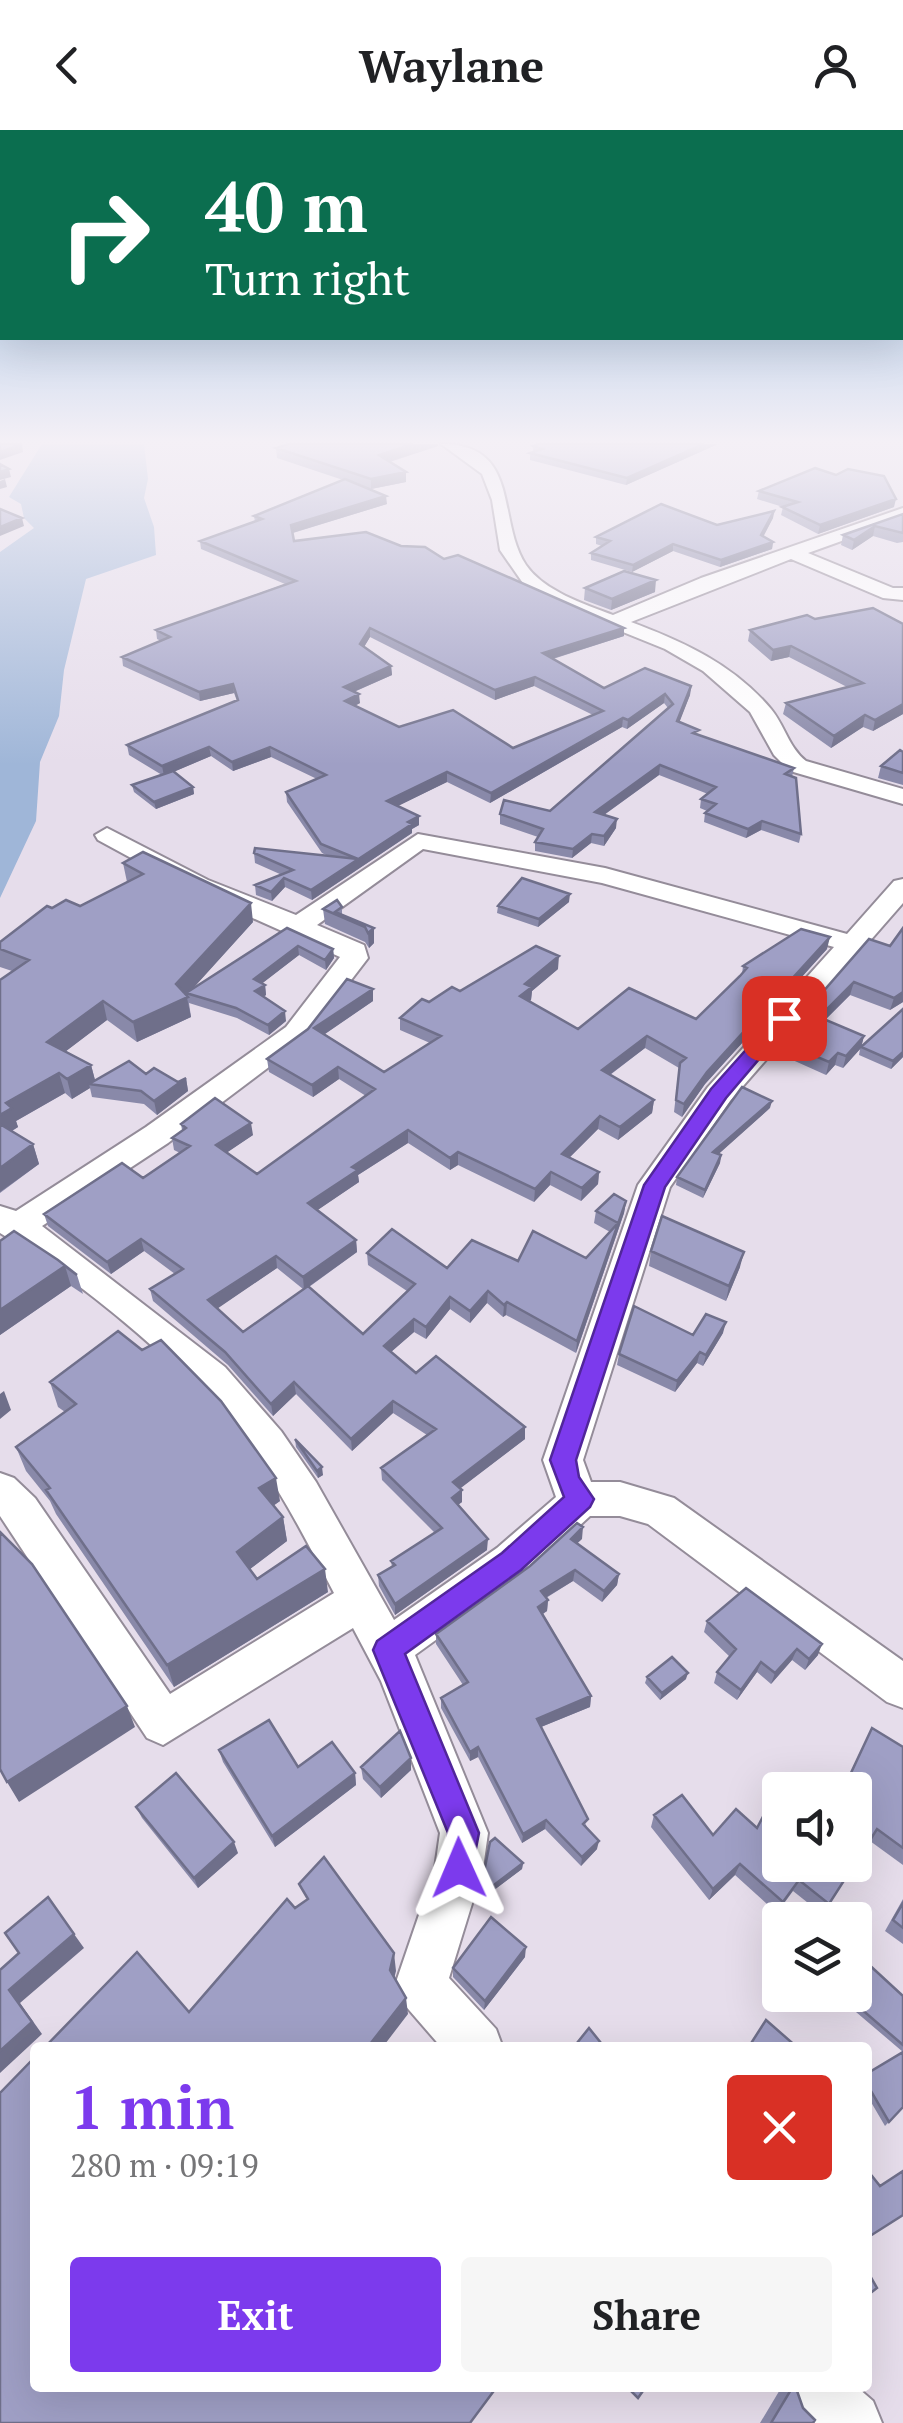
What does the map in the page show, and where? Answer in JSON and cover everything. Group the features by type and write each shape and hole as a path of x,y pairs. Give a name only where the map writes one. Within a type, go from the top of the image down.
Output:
{"street":[{"path":"513,551 521,572 548,592 690,654 741,690 770,720 785,758 798,766 903,797"},
{"path":"616,621 708,582 804,551"},
{"path":"796,554 890,594 903,594"},
{"path":"106,835 199,885 354,951 354,958 296,1033 156,1136 8,1222 48,1245 212,1377 268,1442 302,1494 400,1672 464,1833 459,1868 421,1985 472,2042"},
{"path":"298,926 413,844 427,840 605,876 850,943"},
{"path":"580,1499 567,1481 563,1460 654,1185 718,1094 903,887"},
{"path":"0,1490 21,1510 163,1723 358,1601"},
{"path":"387,1650 512,1562 580,1499 620,1499 660,1510 903,1687"},
{"path":"819,2392 851,2423"}],"water":[{"path":"156,551 156,555 86,579 64,670 59,716 40,762 36,821 0,898 0,552"}],"building":[{"path":"224,551 431,551 444,559 458,555 624,628 543,653 604,688 645,668 691,686 677,721 699,730 693,733 794,768 785,774 796,778 801,834 762,821 748,829 705,813 716,804 701,799 716,787 660,765 595,812 617,819 604,836 592,834 573,849 535,842 543,829 500,814 504,800 550,811 673,704 665,694 628,720 623,718 491,793 447,772 387,801 419,816 408,822 412,824 311,890 284,878 271,892 255,885 293,870 254,853 255,848 358,859 321,844 286,792 326,775 270,747 232,762 209,747 162,766 127,745 238,700 233,684 199,692 122,657 170,637 156,630 296,581","holes":["370,628 495,690 535,677 603,711 513,748 453,710 399,727 345,701 359,694 344,687 391,666 360,644"]},
{"path":"594,551 660,551 633,565 591,553"},
{"path":"694,551 747,551 721,560"},
{"path":"624,571 656,580 612,599 585,588"},
{"path":"873,608 903,624 903,704 875,720 865,715 834,736 786,703 863,683 791,646 773,650 750,630 807,615 815,619"},
{"path":"900,750 903,773 881,766"},
{"path":"173,771 193,787 154,802 132,785"},
{"path":"143,852 251,903 176,984 188,997 133,1022 103,1001 47,1042 91,1065 67,1079 59,1073 6,1103 12,1108 0,1115 0,980 29,960 0,949 0,942 47,906 52,908 66,900 80,906 143,874 123,863"},
{"path":"522,878 570,894 539,919 498,906"},
{"path":"337,900 342,907 335,912 374,928 368,933 365,927 323,909"},
{"path":"287,928 333,949 325,960 298,946 254,979 265,985 255,991 285,1011 268,1025 236,1008 186,993"},
{"path":"903,928 903,992 894,998 854,982 819,1017 864,1036 846,1056 838,1053 829,1062 780,1041 869,939 890,946"},
{"path":"801,929 830,937 707,1072 684,1104 676,1100 680,1063 686,1058 647,1036 602,1070 654,1100 620,1127 600,1116 562,1154 599,1172 582,1188 551,1172 535,1189 458,1152 450,1158 408,1130 352,1167 358,1170 308,1203 356,1240 303,1277 276,1256 208,1300 243,1332 308,1286 363,1334 415,1284 367,1253 392,1229 447,1268 472,1240 518,1261 533,1231 586,1258 618,1223 596,1211 614,1194 626,1201 577,1341 507,1302 504,1305 488,1291 470,1311 450,1297 426,1327 414,1319 384,1346 416,1373 436,1356 525,1427 453,1482 462,1490 452,1498 488,1539 395,1604 378,1575 395,1565 391,1561 442,1528 381,1468 436,1429 393,1401 351,1439 294,1382 271,1404 225,1352 150,1289 183,1269 141,1239 107,1262 44,1214 122,1163 143,1178 190,1146 172,1138 186,1128 181,1124 215,1098 251,1123 216,1145 257,1174 375,1089 338,1067 312,1085 267,1059 308,1029 347,979 373,989 314,1028 384,1072 441,1036 400,1018 422,999 429,1002 452,987 460,991 536,946 559,956 525,984 532,987 520,996 578,1029 629,988 696,1019 747,968 743,966"},
{"path":"903,1009 903,1052 893,1061 861,1047"},
{"path":"129,1061 146,1074 154,1068 178,1082 186,1078 154,1101 141,1091 89,1084"},
{"path":"742,1087 772,1101 713,1152 721,1155 705,1190 677,1177"},
{"path":"0,1124 33,1144 0,1168"},
{"path":"662,1216 744,1252 729,1286 651,1251"},
{"path":"14,1231 58,1260 77,1275 65,1266 0,1310 0,1241"},
{"path":"634,1306 693,1335 706,1314 726,1322 706,1355 700,1352 677,1381 619,1354"},
{"path":"118,1331 142,1350 161,1340 221,1401 276,1478 259,1488 283,1517 237,1552 257,1579 306,1546 325,1569 167,1665 46,1490 50,1488 16,1447 76,1404 50,1382"},
{"path":"295,1439 322,1467 317,1471"},
{"path":"577,1523 583,1527 571,1539 619,1574 604,1591 575,1570 541,1591 548,1600 538,1607 591,1696 537,1719 588,1819 583,1824 599,1841 582,1857 546,1820 523,1834 478,1747 470,1752 441,1698 468,1682 436,1634 530,1566"},
{"path":"0,1532 32,1564 127,1706 7,1782 0,1769"},
{"path":"746,1588 822,1644 809,1659 797,1649 775,1673 761,1662 741,1690 717,1672 736,1649 707,1621"},
{"path":"672,1657 688,1673 662,1693 647,1677"},
{"path":"269,1720 298,1767 332,1742 355,1773 272,1836 219,1750"},
{"path":"872,1728 903,1747 903,1848 877,1829 872,1837 872,1772 851,1772"},
{"path":"400,1731 411,1758 380,1787 361,1767"},
{"path":"176,1773 234,1842 194,1878 136,1807"},
{"path":"682,1795 713,1835 736,1809 757,1828 762,1818 762,1882 798,1882 783,1902 740,1864 713,1889 654,1815"},
{"path":"495,1838 523,1863 490,1888 483,1877 490,1842"},
{"path":"324,1857 394,1953 390,1970 406,1998 372,2042 50,2042 137,1952 189,2012 287,1899 295,1908 308,1899 299,1884"},
{"path":"802,1882 843,1882 826,1902"},
{"path":"48,1897 74,1934 9,1990 32,2022 0,2051 0,1970 19,1953 5,1933"},
{"path":"903,1903 903,1928 893,1920"},
{"path":"491,1917 526,1947 485,2001 453,1968"},
{"path":"872,1967 903,1996 903,2045 865,2012 872,2012"},
{"path":"766,2020 791,2042 752,2042"},
{"path":"589,2028 600,2042 578,2042"},
{"path":"903,2052 903,2107 889,2122 872,2093 872,2071"},
{"path":"30,2062 30,2392 493,2392 470,2423 0,2423 0,2093"},
{"path":"903,2171 903,2215 872,2235 872,2176 880,2186"},
{"path":"790,2392 797,2392 803,2408 815,2420 813,2423 771,2423"}],"route":[{"path":"459,1868 464,1833 400,1672 387,1650 512,1562 580,1499 567,1481 563,1460 654,1185 718,1094 784,1018"}]}
